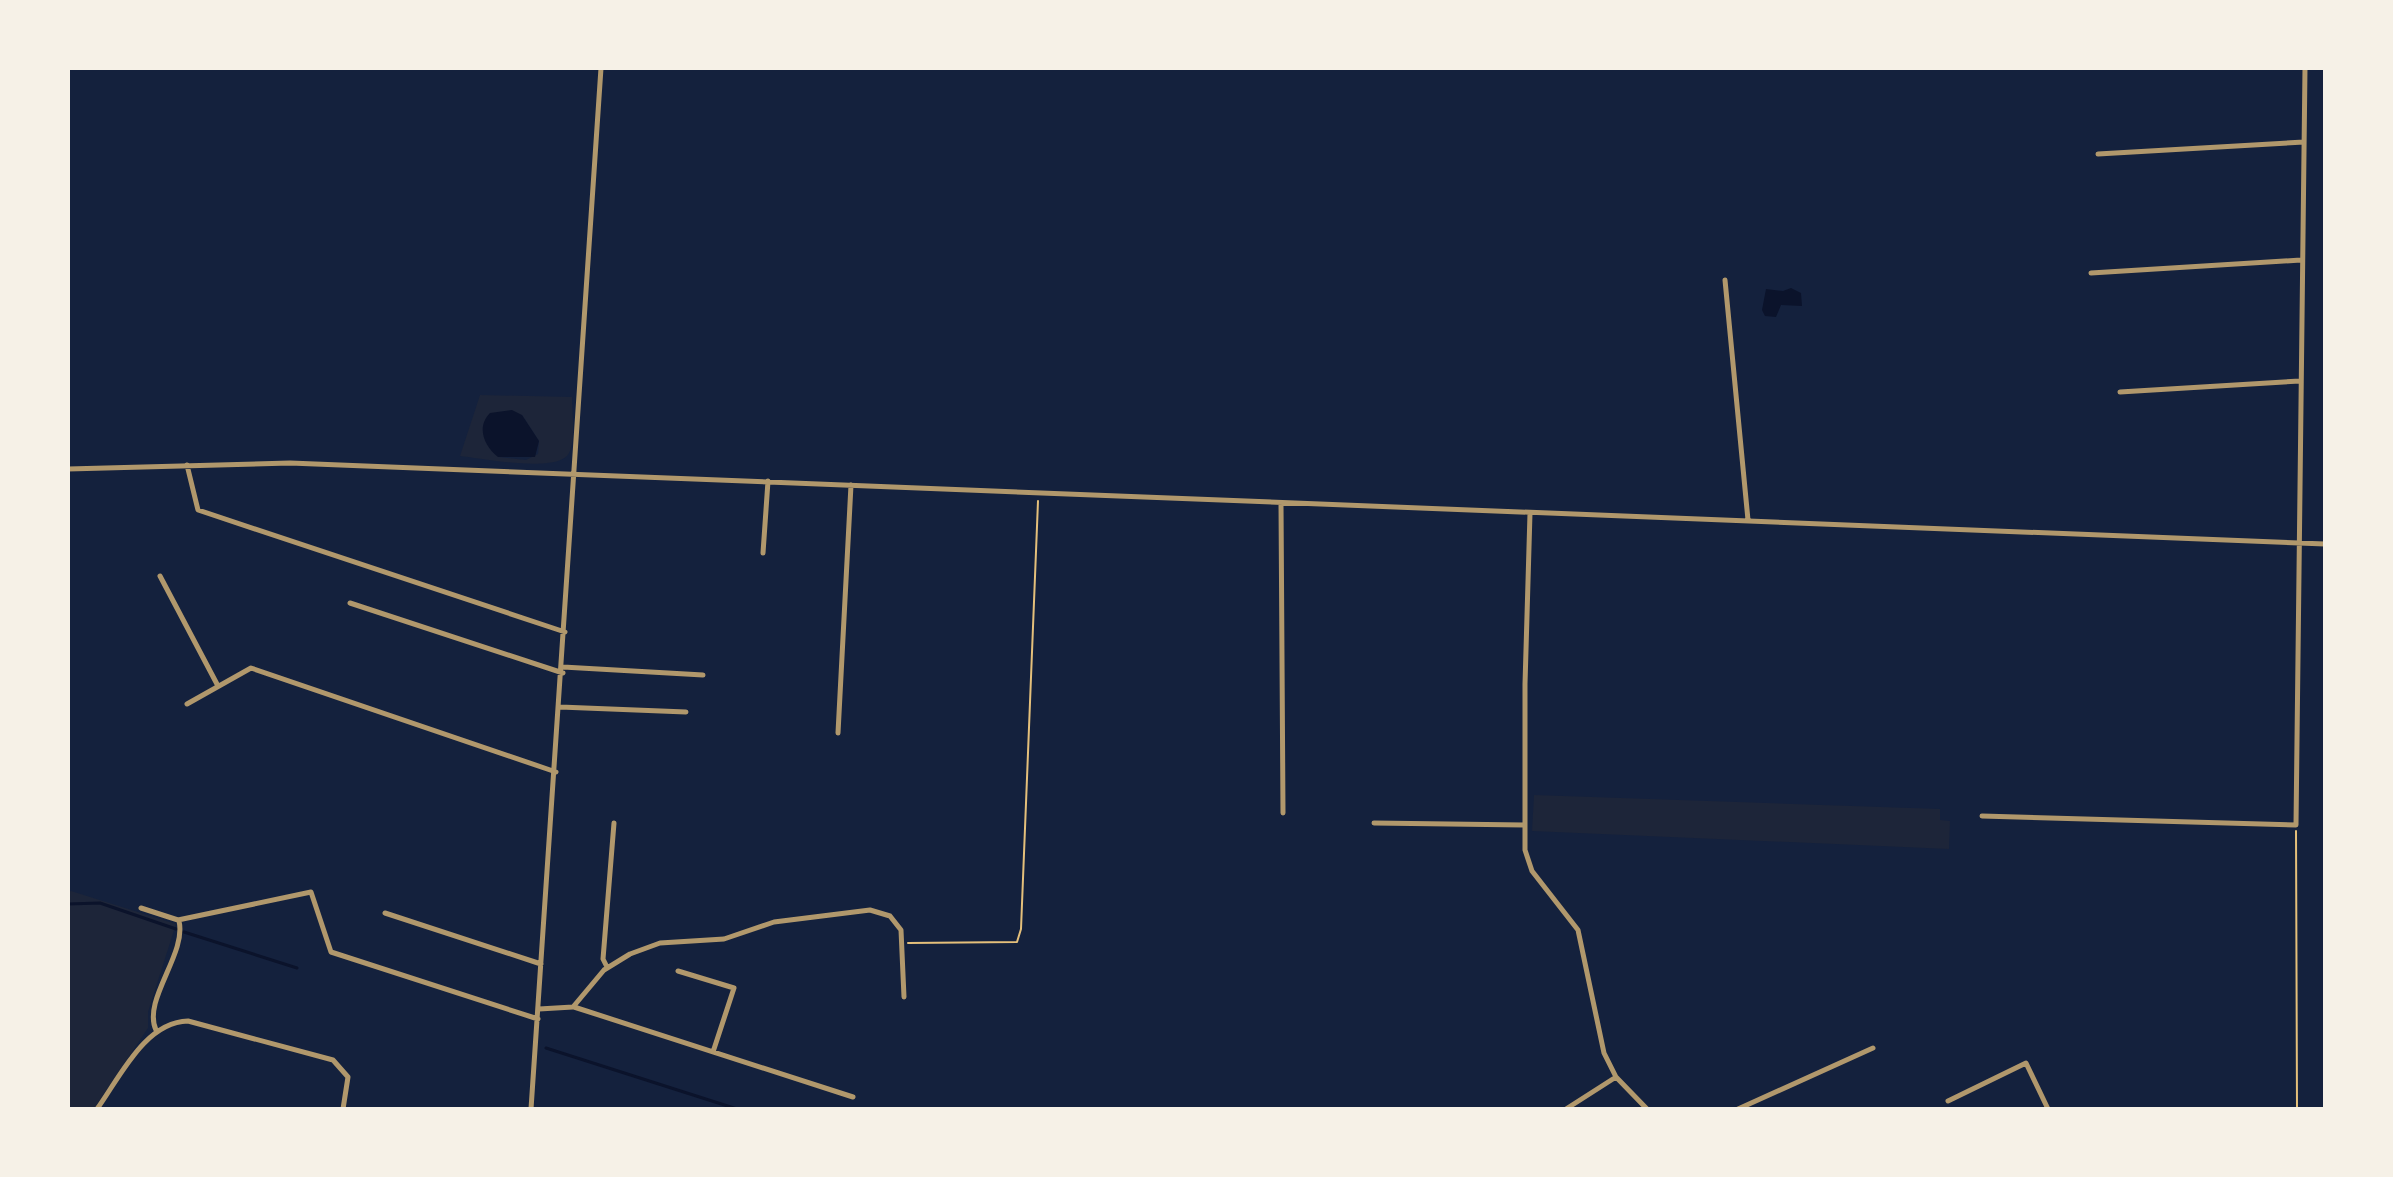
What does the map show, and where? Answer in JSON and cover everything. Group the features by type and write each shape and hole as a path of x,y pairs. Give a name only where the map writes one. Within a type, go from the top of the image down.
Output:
{"street":[{"path":"531,1109 563,670 601,68"},
{"path":"1982,816 2296,825 2305,68"},
{"path":"2098,154 2304,142"},
{"path":"2091,273 2301,260"},
{"path":"1725,280 1748,520"},
{"path":"2120,392 2300,381"},
{"path":"68,469 290,463 2325,544"},
{"path":"187,465 198,510 565,632"},
{"path":"763,553 768,481"},
{"path":"838,733 851,485"},
{"path":"1281,503 1283,813"},
{"path":"1530,513 1525,850 1532,871 1578,930 1598,1036 1616,1077 1647,1109"},
{"path":"160,576 218,686"},
{"path":"350,603 563,670 703,675"},
{"path":"187,704 251,668 556,772"},
{"path":"560,707 686,712"},
{"path":"607,967 603,959 614,823"},
{"path":"1374,823 1524,825"},
{"path":"141,908 178,920 303,891 311,892 316,899 331,952 538,1019"},
{"path":"573,1007 607,967 660,943 724,939 774,922 870,910 890,916 901,930 904,997"},
{"path":"385,913 541,964"},
{"path":"156,1030 153,1015 178,939 178,920"},
{"path":"678,971 734,988 713,1052"},
{"path":"539,1009 573,1007 853,1097"},
{"path":"97,1109 156,1030 174,1021 203,1023 333,1060 348,1077 343,1109"},
{"path":"1738,1109 1873,1048"},
{"path":"1948,1101 2026,1063 2048,1109"},
{"path":"1566,1109 1616,1077"}],"path":[{"path":"903,943 1017,942 1021,929 1025,757 1038,493"},
{"path":"2296,825 2297,1109"}],"shaded area":[{"path":"1791,288 1801,293 1802,306 1781,305 1776,317 1765,316 1762,310 1766,289 1783,291"},
{"path":"480,395 572,397 572,441 569,453 562,459 535,464 460,456","holes":["522,415 539,441 538,454 526,460 498,457"]},
{"path":"512,410 522,415 539,441 535,457 498,457 486,442 483,424 490,413"},
{"path":"1534,795 1940,809 1940,820 1950,821 1949,849 1532,831"},
{"path":"68,892 176,924 148,1012 148,1028 94,1109 68,1109"}],"waterway":[{"path":"68,904 100,903 176,929"},
{"path":"184,932 297,968"},
{"path":"546,1048 737,1109"}]}
